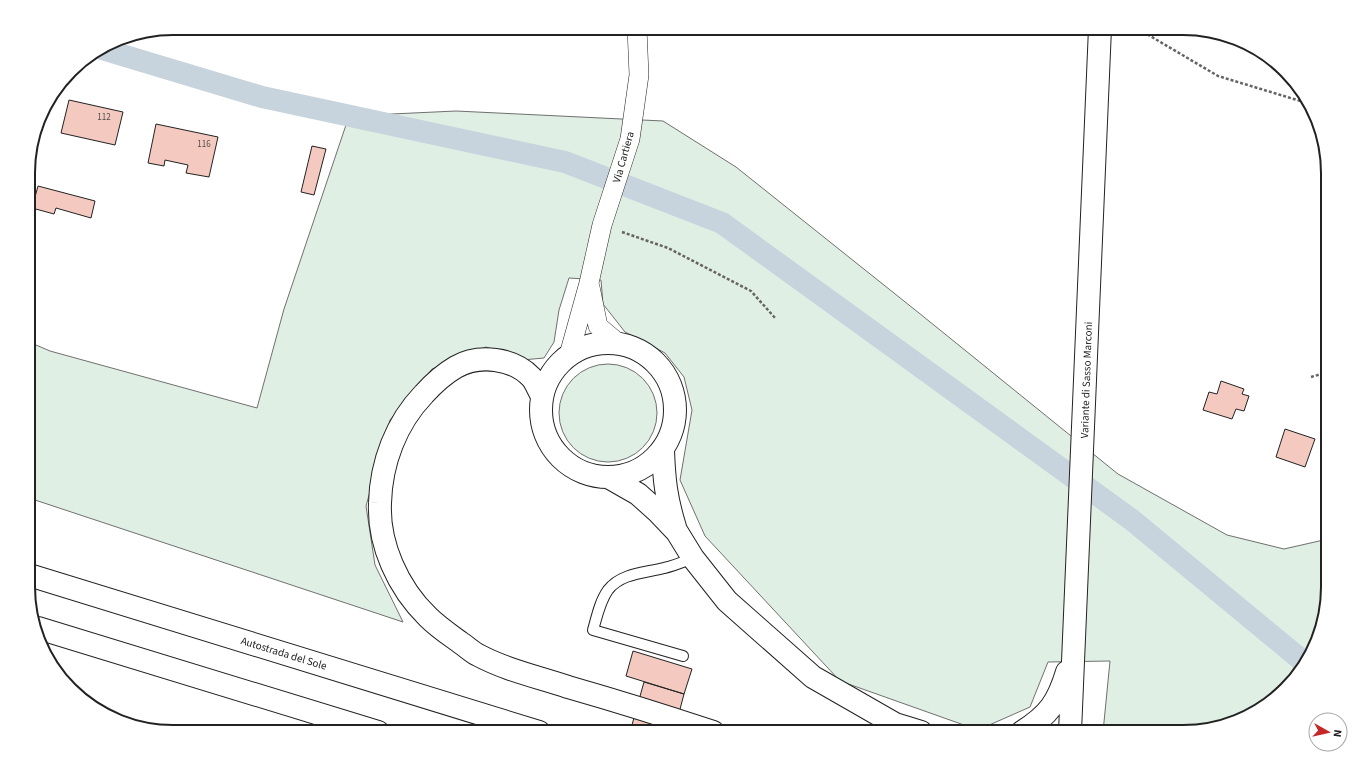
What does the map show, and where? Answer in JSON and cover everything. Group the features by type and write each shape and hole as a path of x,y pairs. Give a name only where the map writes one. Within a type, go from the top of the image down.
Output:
{"highway":[{"name":"Variante di Sasso Marconi","path":"1070,725 1100,35"},
{"path":"618,343 646,354 662,369 672,388 676,409 673,430 663,450 649,464 630,474 610,478 590,476 571,468 556,454 545,436 540,416 542,396 547,380 556,366 569,355 586,346 618,343"},
{"path":"542,396 532,378 521,370 510,363 484,359 457,366 446,373 434,383 408,412 393,440 380,491 379,517 384,544 393,566 402,584 427,616 450,636 478,655 523,673 690,725"},
{"path":"663,450 664,480 668,506 677,532"},
{"path":"610,478 638,494 658,511 677,532 693,558 727,601 813,677 898,725"},
{"name":"Autostrada del Sole","path":"35,577 516,725"},
{"path":"42,629 355,725"},
{"path":"1034,725 1052,708 1062,689 1074,650"}],"street":[{"name":"Via Cartiera","path":"569,355 589,284 602,225 630,139 639,75 637,35"},
{"name":"Via Cartiera","path":"589,284 598,326 618,343"}],"lane":[{"path":"683,656 593,630 602,600 608,590 616,582 626,576 666,568 693,558"}],"path":[{"path":"1148,35 1218,76 1301,101"},
{"path":"602,225 668,248 751,291 776,319"},
{"path":"1311,377 1321,374"}],"green space":[{"path":"456,111 663,121 736,167 1118,474 1227,535 1284,549 1321,541 1321,596 1314,631 1303,656 1281,685 1260,702 1227,718 1192,725 1104,725 1110,661 1048,662 1030,707 989,725 964,725 840,681 705,536 680,480 692,410 684,377 665,353 625,332 603,304 601,280 569,278 559,310 554,342 544,358 522,360 486,347 432,369 390,420 366,506 375,565 403,622 35,500 35,345 50,351 257,408 284,309 349,116"},
{"path":"608,364 627,368 643,378 653,394 657,413 653,432 643,448 627,458 608,462 589,458 573,448 563,432 559,413 563,394 573,378 589,368"}],"building":[{"path":"69,100 123,112 115,145 61,133"},
{"path":"156,124 218,137 209,177 186,173 188,165 165,160 164,166 148,163"},
{"path":"312,146 326,149 314,195 301,192"},
{"path":"38,186 95,201 91,218 56,208 54,214 35,209 35,197"},
{"path":"1221,381 1244,389 1242,394 1249,396 1244,411 1236,409 1232,419 1203,410 1209,392 1217,394"},
{"path":"1285,429 1315,439 1305,467 1276,457"},
{"path":"633,651 692,669 684,694 626,676"},
{"path":"644,682 684,694 676,725 632,725"}],"waterway":[{"path":"108,51 262,97 565,162 722,223 1132,520 1301,659"}]}
